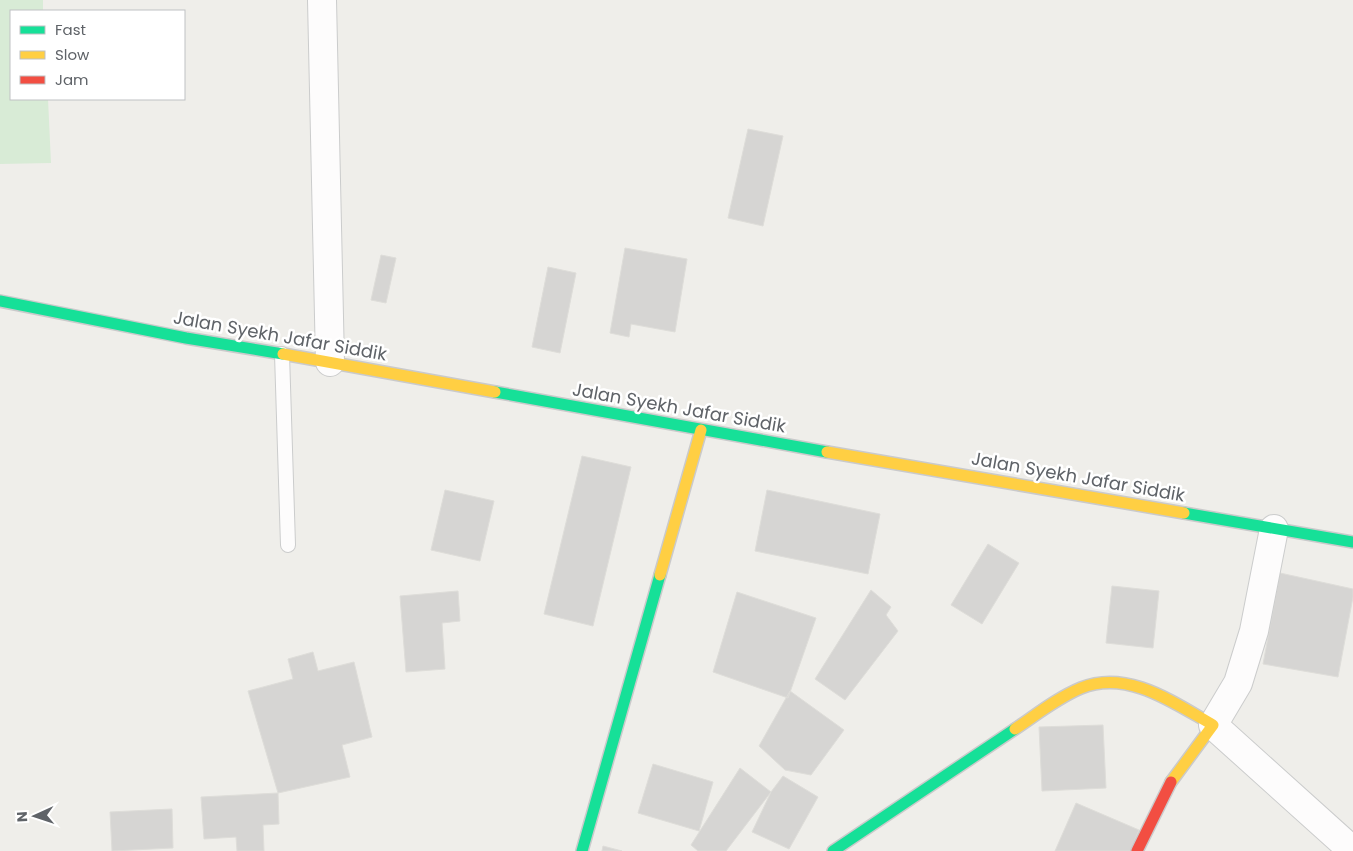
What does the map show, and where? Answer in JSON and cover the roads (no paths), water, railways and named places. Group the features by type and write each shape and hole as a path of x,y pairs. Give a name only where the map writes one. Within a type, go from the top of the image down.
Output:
{"main road":[{"name":"Jalan Syekh Jafar Siddik","path":"0,301 186,338 330,362 701,430 1353,542"},
{"path":"582,851 701,430"},
{"path":"833,851 1058,701 1082,688 1109,682 1129,684 1148,689 1213,725 1173,778 1137,851"}],"street":[{"path":"322,0 330,362"},
{"path":"1274,529 1254,631 1238,683 1213,725 1353,851"}],"lane":[{"path":"282,354 288,545"}]}
